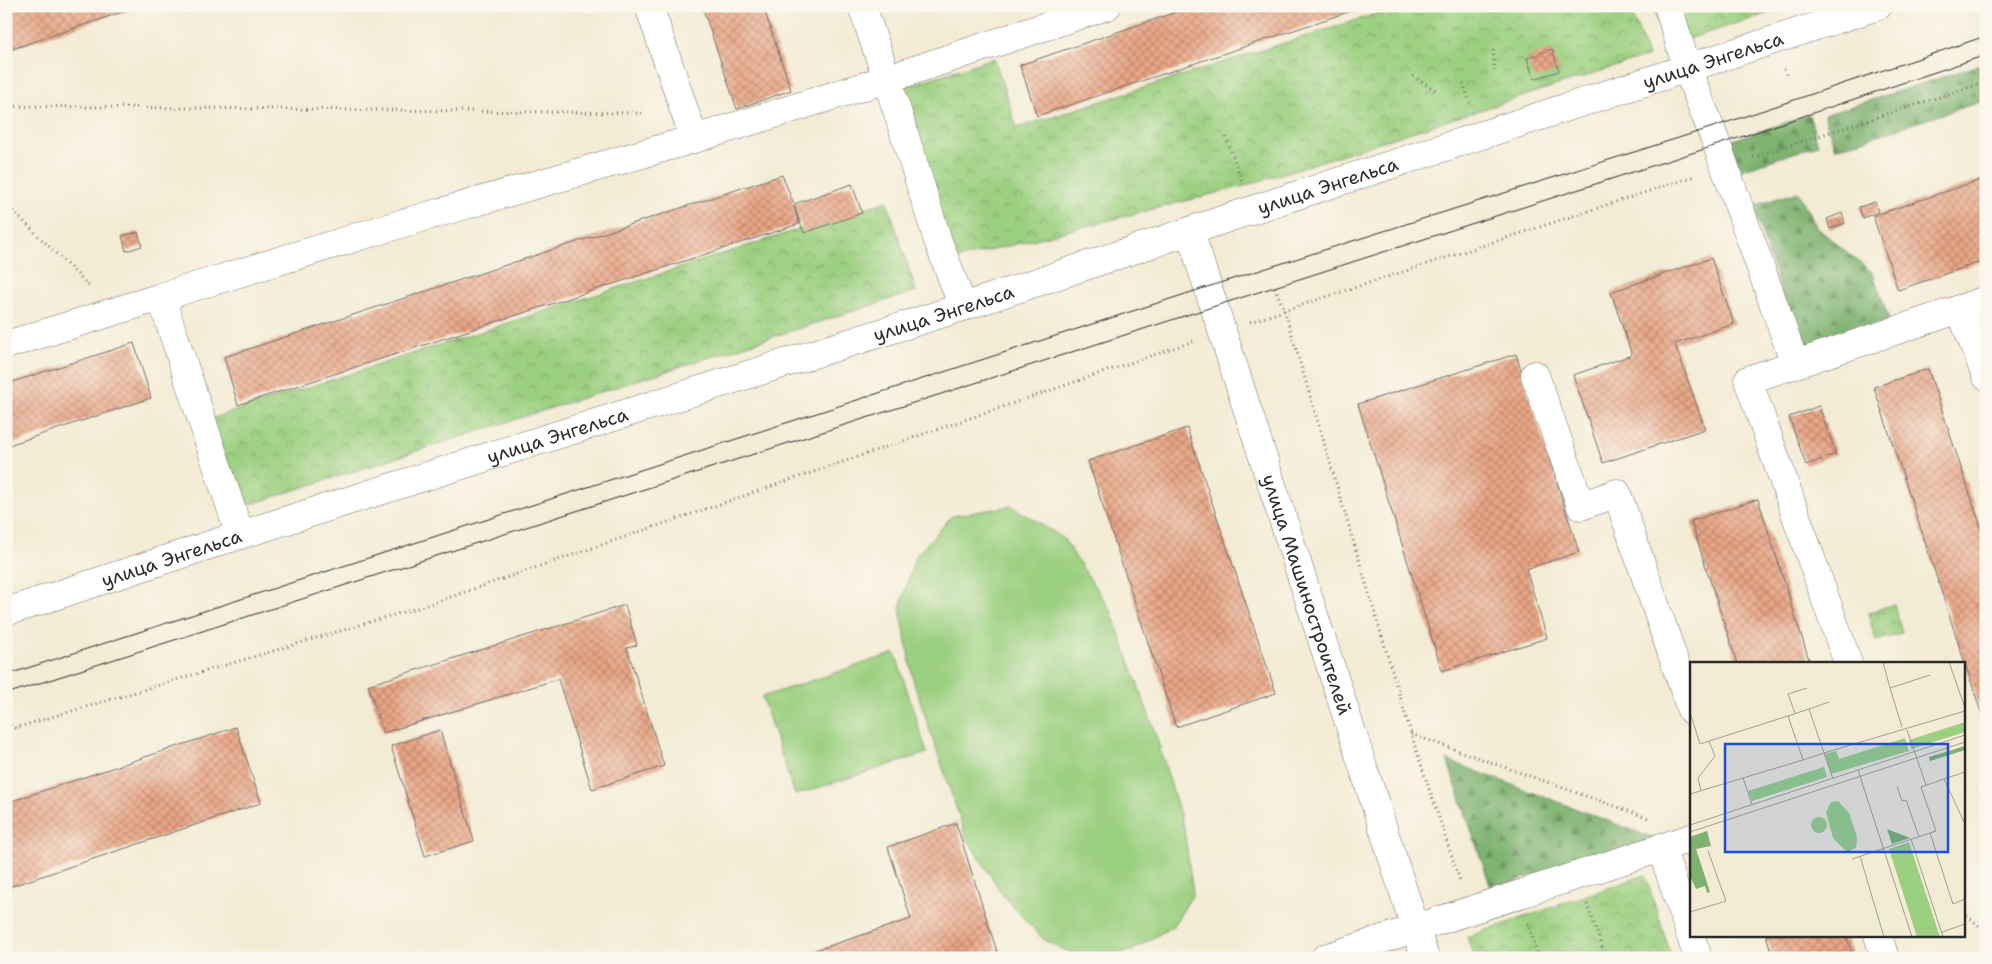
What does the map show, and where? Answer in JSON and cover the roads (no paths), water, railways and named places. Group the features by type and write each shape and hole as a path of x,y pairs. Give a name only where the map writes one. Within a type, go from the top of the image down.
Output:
{"main road":[{"path":"649,6 694,140"},
{"path":"862,6 938,240 963,307"},
{"path":"6,345 400,224 694,140 887,79 1107,6"},
{"path":"1668,6 1687,68 1795,364"},
{"name":"улица Энгельса","path":"6,612 240,535 963,307 1878,6"},
{"name":"улица Машиностроителей","path":"1190,232 1426,958"},
{"path":"161,297 240,535"},
{"path":"1848,662 1748,380 1986,300"},
{"path":"1960,309 1986,376"},
{"path":"1535,375 1581,506 1617,493 1690,707"},
{"path":"1325,958 1690,838"},
{"path":"1661,847 1690,934"},
{"path":"1691,936 1698,958"},
{"path":"1878,936 1885,958"}],"tram line":[{"path":"6,675 1207,287 1710,128 1986,36"},
{"path":"6,694 1717,145 1986,55"}]}
